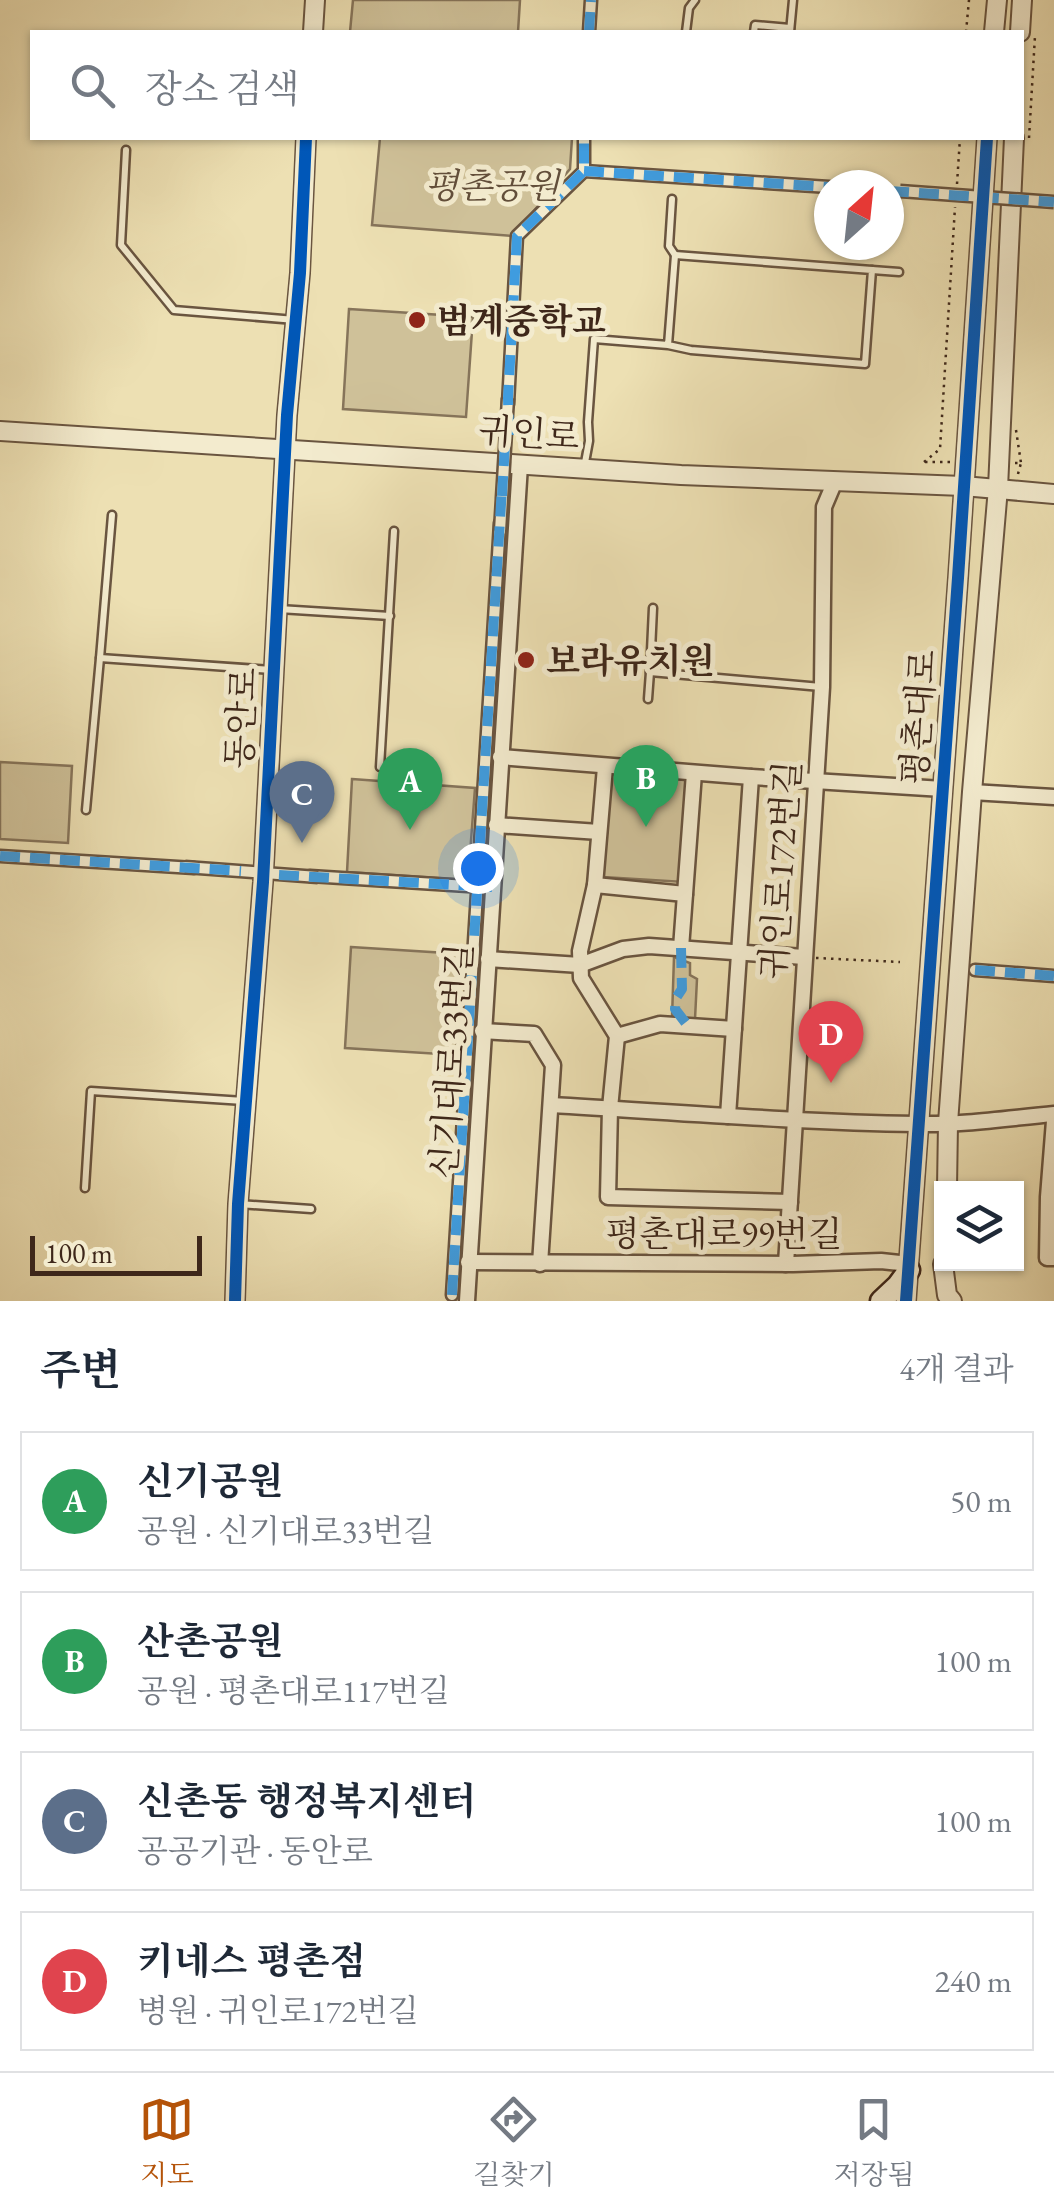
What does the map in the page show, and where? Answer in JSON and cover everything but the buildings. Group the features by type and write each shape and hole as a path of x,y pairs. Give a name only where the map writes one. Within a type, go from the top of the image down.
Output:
{"main road":[{"path":"880,1301 898,1285 909,1267"}],"street":[{"path":"312,30 315,0"},
{"path":"589,30 592,0"},
{"path":"994,30 996,0"},
{"path":"1020,30 1022,0"},
{"name":"동안로","path":"235,1301 306,140"},
{"path":"500,531 518,236 584,171 584,140"},
{"name":"평촌대로","path":"906,1301 987,140"},
{"name":"평촌대로","path":"947,1181 972,792 998,488 1014,140"},
{"path":"584,171 814,186"},
{"path":"904,192 1054,202"},
{"path":"508,398 508,436"},
{"name":"귀인로","path":"0,432 1054,494"},
{"name":"신기대로33번길","path":"459,1298 468,1262 488,959 485,887 496,825 520,465"},
{"name":"귀인로172번길","path":"786,1264 822,687 824,507 834,481"},
{"path":"459,1298 485,887 502,488"},
{"path":"956,608 988,608"},
{"path":"500,758 943,789"},
{"path":"605,767 595,885 580,966 581,978 617,1036 608,1197 790,1202"},
{"path":"681,948 694,773"},
{"path":"728,1116 752,778"},
{"path":"972,792 1054,797"},
{"path":"496,825 600,832"},
{"path":"0,856 485,887"},
{"path":"185,867 241,871"},
{"path":"279,875 318,876"},
{"path":"595,885 685,894"},
{"path":"488,959 580,966 623,949 649,946 804,957"},
{"path":"975,970 1054,976"},
{"path":"927,994 959,996"},
{"path":"617,1036 660,1024 734,1029"},
{"path":"482,1031 534,1034 554,1065 540,1264"},
{"path":"551,1105 920,1124 1054,1118 1047,1258 1054,1258"},
{"name":"평촌대로99번길","path":"468,1262 881,1261 909,1267"},
{"path":"940,1301 942,1271"},
{"path":"944,1271 947,1295 952,1301"}],"lane":[{"path":"686,30 688,8 695,0"},
{"path":"754,30 755,25 790,30 793,0"},
{"path":"126,150 121,245 174,310 297,320"},
{"path":"668,344 675,255 670,246 672,199"},
{"path":"675,255 899,272"},
{"path":"584,469 594,339 865,364 872,270"},
{"path":"86,810 112,515"},
{"path":"380,767 394,531"},
{"path":"278,608 390,616"},
{"path":"648,700 653,608"},
{"path":"100,658 274,670"},
{"path":"650,672 822,687"},
{"path":"85,1188 91,1091 245,1101"},
{"path":"238,1204 312,1209"}],"path":[{"path":"966,30 968,0"},
{"path":"957,184 960,140"},
{"path":"924,462 940,450 956,200"},
{"path":"804,957 900,962"}],"green space":[{"path":"353,0 520,0 518,30 350,30"},
{"name":"평촌공원","path":"380,140 572,140 570,169 512,236 372,225"},
{"path":"349,309 473,317 466,417 343,409"},
{"path":"0,762 72,766 68,843 0,839"},
{"path":"608,771 689,776 684,882 603,877"},
{"path":"352,779 475,788 468,880 347,872"},
{"path":"351,947 462,954 456,1055 345,1048"},
{"path":"674,957 690,963 690,975 697,979 695,1019 672,1018"}],"marked path":[{"path":"589,30 591,0"},
{"path":"509,435 517,236 584,171 584,140"},
{"path":"584,171 814,186"},
{"path":"904,192 1054,202"},
{"path":"502,496 506,426"},
{"path":"452,1295 502,488"},
{"path":"0,856 241,871"},
{"path":"279,875 492,887"},
{"path":"681,948 682,989 675,1009 688,1026"},
{"path":"975,970 1054,976"}],"cycle path":[{"path":"235,1301 306,140"},
{"path":"906,1301 987,140"}],"place":[{"name":"범계중학교","path":"417,320"},
{"name":"보라유치원","path":"526,660"},
{"name":"산촌공원","path":"646,827"},
{"name":"신기공원","path":"410,830"},
{"name":"신촌동 행정복지센터","path":"302,843"},
{"name":"키네스 평촌점","path":"831,1083"}]}
